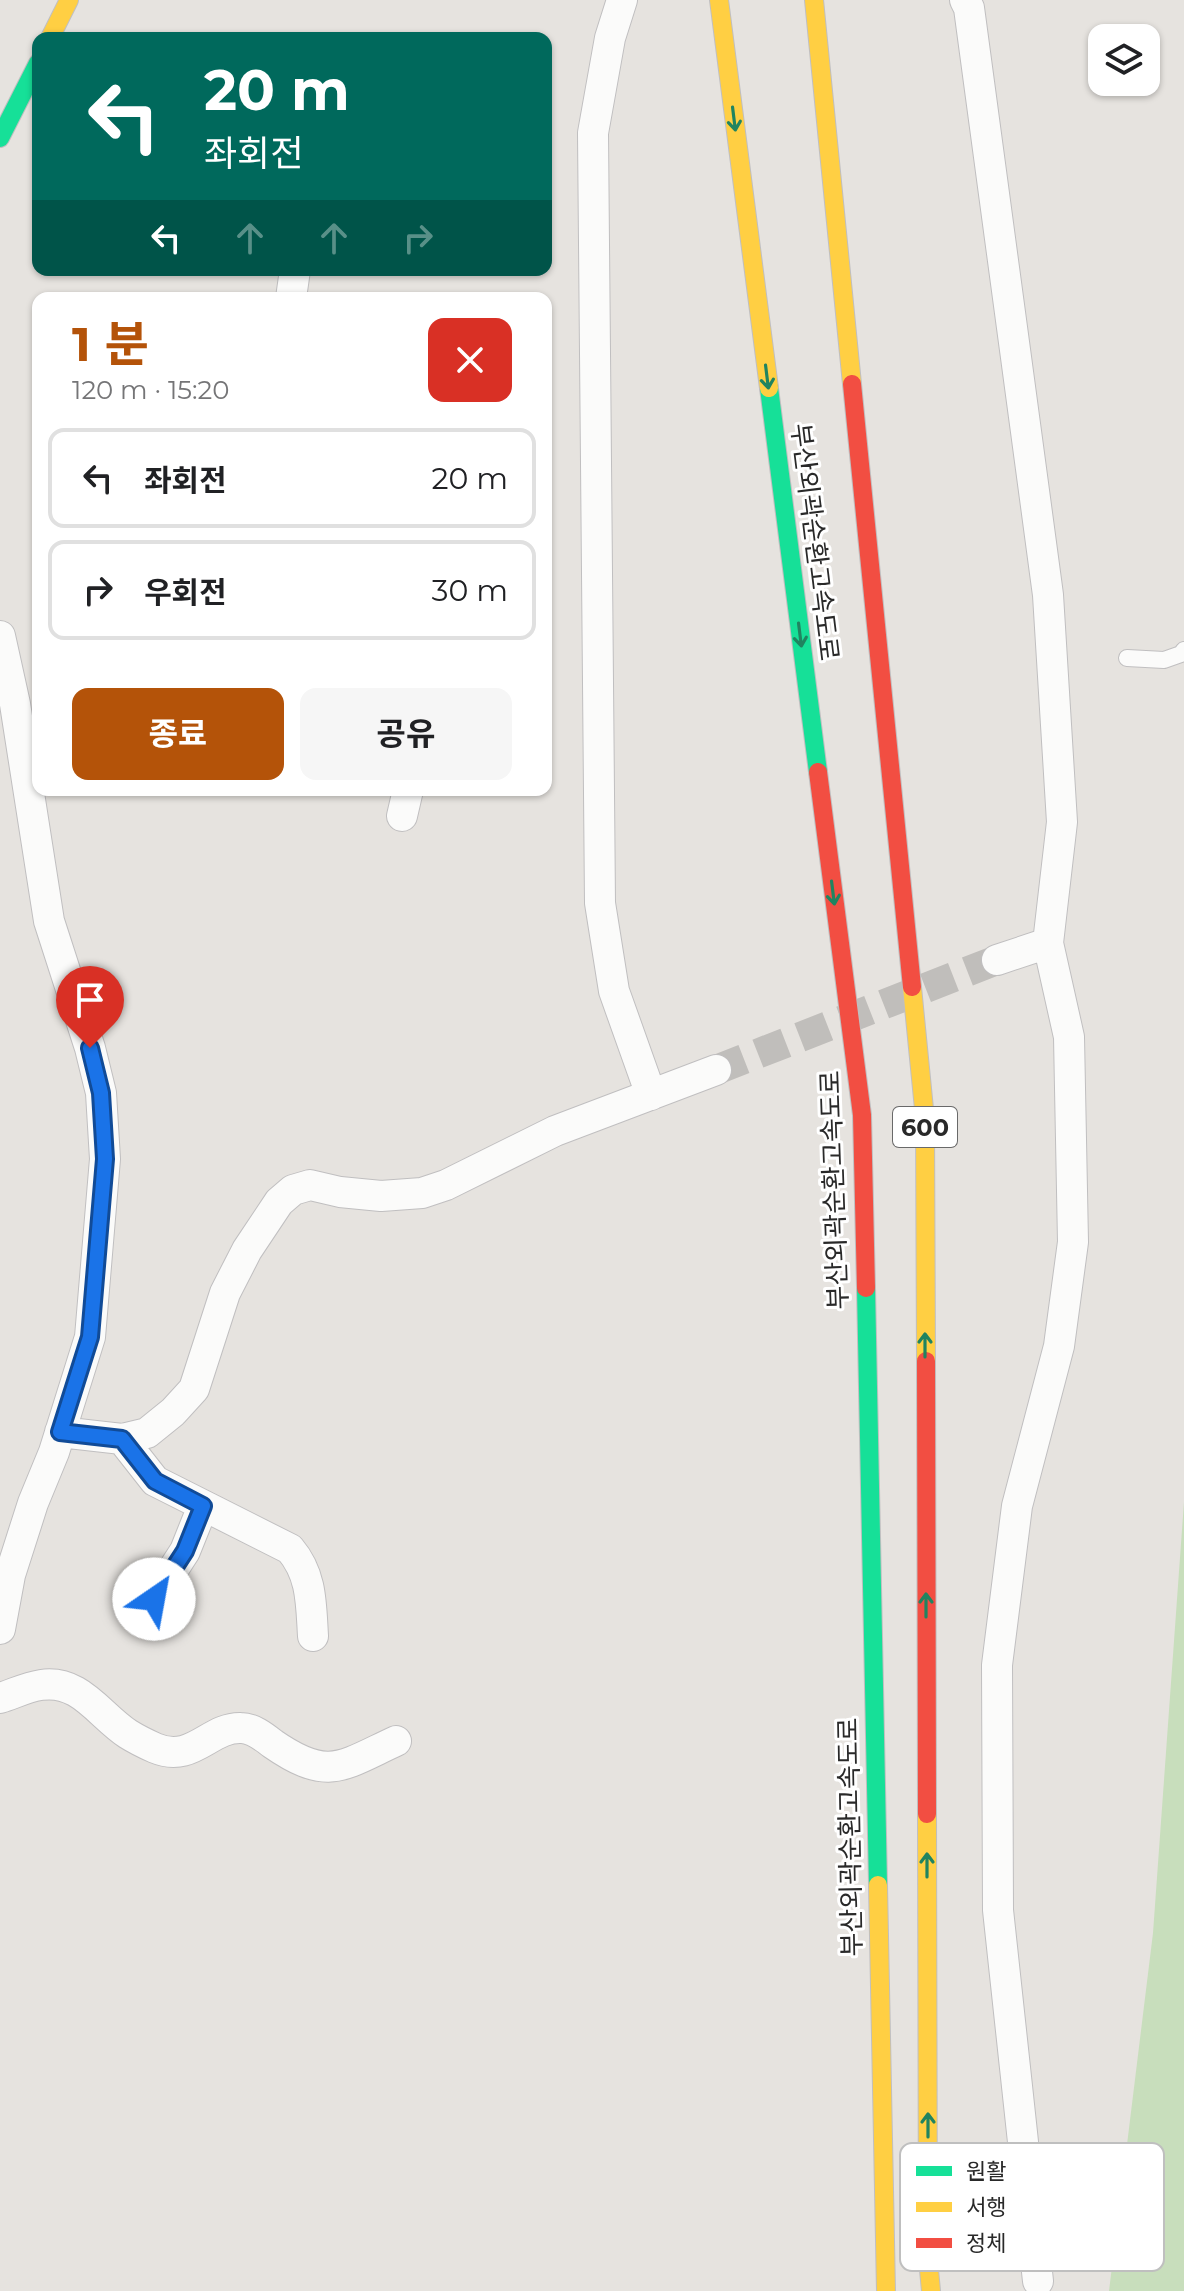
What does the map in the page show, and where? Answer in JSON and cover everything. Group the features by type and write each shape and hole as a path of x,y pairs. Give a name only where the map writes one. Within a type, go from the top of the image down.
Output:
{"main road":[{"path":"53,32 69,0"},
{"name":"부산외곽순환고속도로","path":"719,0 862,1115 886,2291"},
{"name":"부산외곽순환고속도로","path":"814,0 925,1119 928,2143"},
{"path":"0,138 32,75"},
{"name":"부산외곽순환고속도로","path":"929,2271 931,2291"}],"street":[{"path":"622,0 610,38 593,133 600,903 614,991 651,1095"},
{"path":"965,0 971,23 1048,595 1062,822 1048,943 1069,1037 1073,1242 1059,1346 1017,1506 997,1665 998,1910 1023,2143"},
{"path":"0,636 26,698 32,756"},
{"path":"0,1629 10,1575 90,1337 105,1159 101,1093 90,1048 49,921 36,796"},
{"path":"997,960 1048,943"},
{"path":"60,1432 122,1439 147,1433 173,1412 194,1389 225,1293 247,1250 279,1202 293,1190 310,1185 381,1196 422,1193 446,1185 555,1131 716,1070"},
{"path":"122,1439 155,1481 290,1549 302,1563 310,1594 313,1636"},
{"path":"154,1599 185,1551 203,1506"},
{"path":"0,1698 43,1684 65,1686 86,1696 128,1734 157,1749 178,1753 199,1746 228,1730 242,1727 257,1732 308,1764 325,1769 349,1763 396,1741"},
{"path":"1037,2271 1038,2281"}],"lane":[{"path":"1127,658 1164,660 1184,650"}],"green space":[{"path":"1184,1502 1184,2291 1109,2291 1111,2271 1164,2271 1164,2143 1127,2143 1153,1933"}],"tunnel":[{"path":"716,1070 997,960"}],"traffic: fast":[{"path":"0,138 32,75"},
{"path":"769,388 818,772"},
{"path":"866,1288 878,1885"}],"traffic: slow":[{"path":"53,32 69,0"},
{"path":"719,0 769,388"},
{"path":"814,0 852,384"},
{"path":"912,987 925,1119 926,1361"},
{"path":"927,1814 928,2143"},
{"path":"878,1885 886,2291"},
{"path":"929,2271 931,2291"}],"traffic: jam":[{"path":"852,384 912,987"},
{"path":"818,772 862,1115 866,1288"},
{"path":"926,1361 927,1814"}],"route":[{"path":"90,1048 101,1093 105,1159 90,1337 60,1432 122,1439 155,1481 203,1506 185,1551 154,1599"}]}
